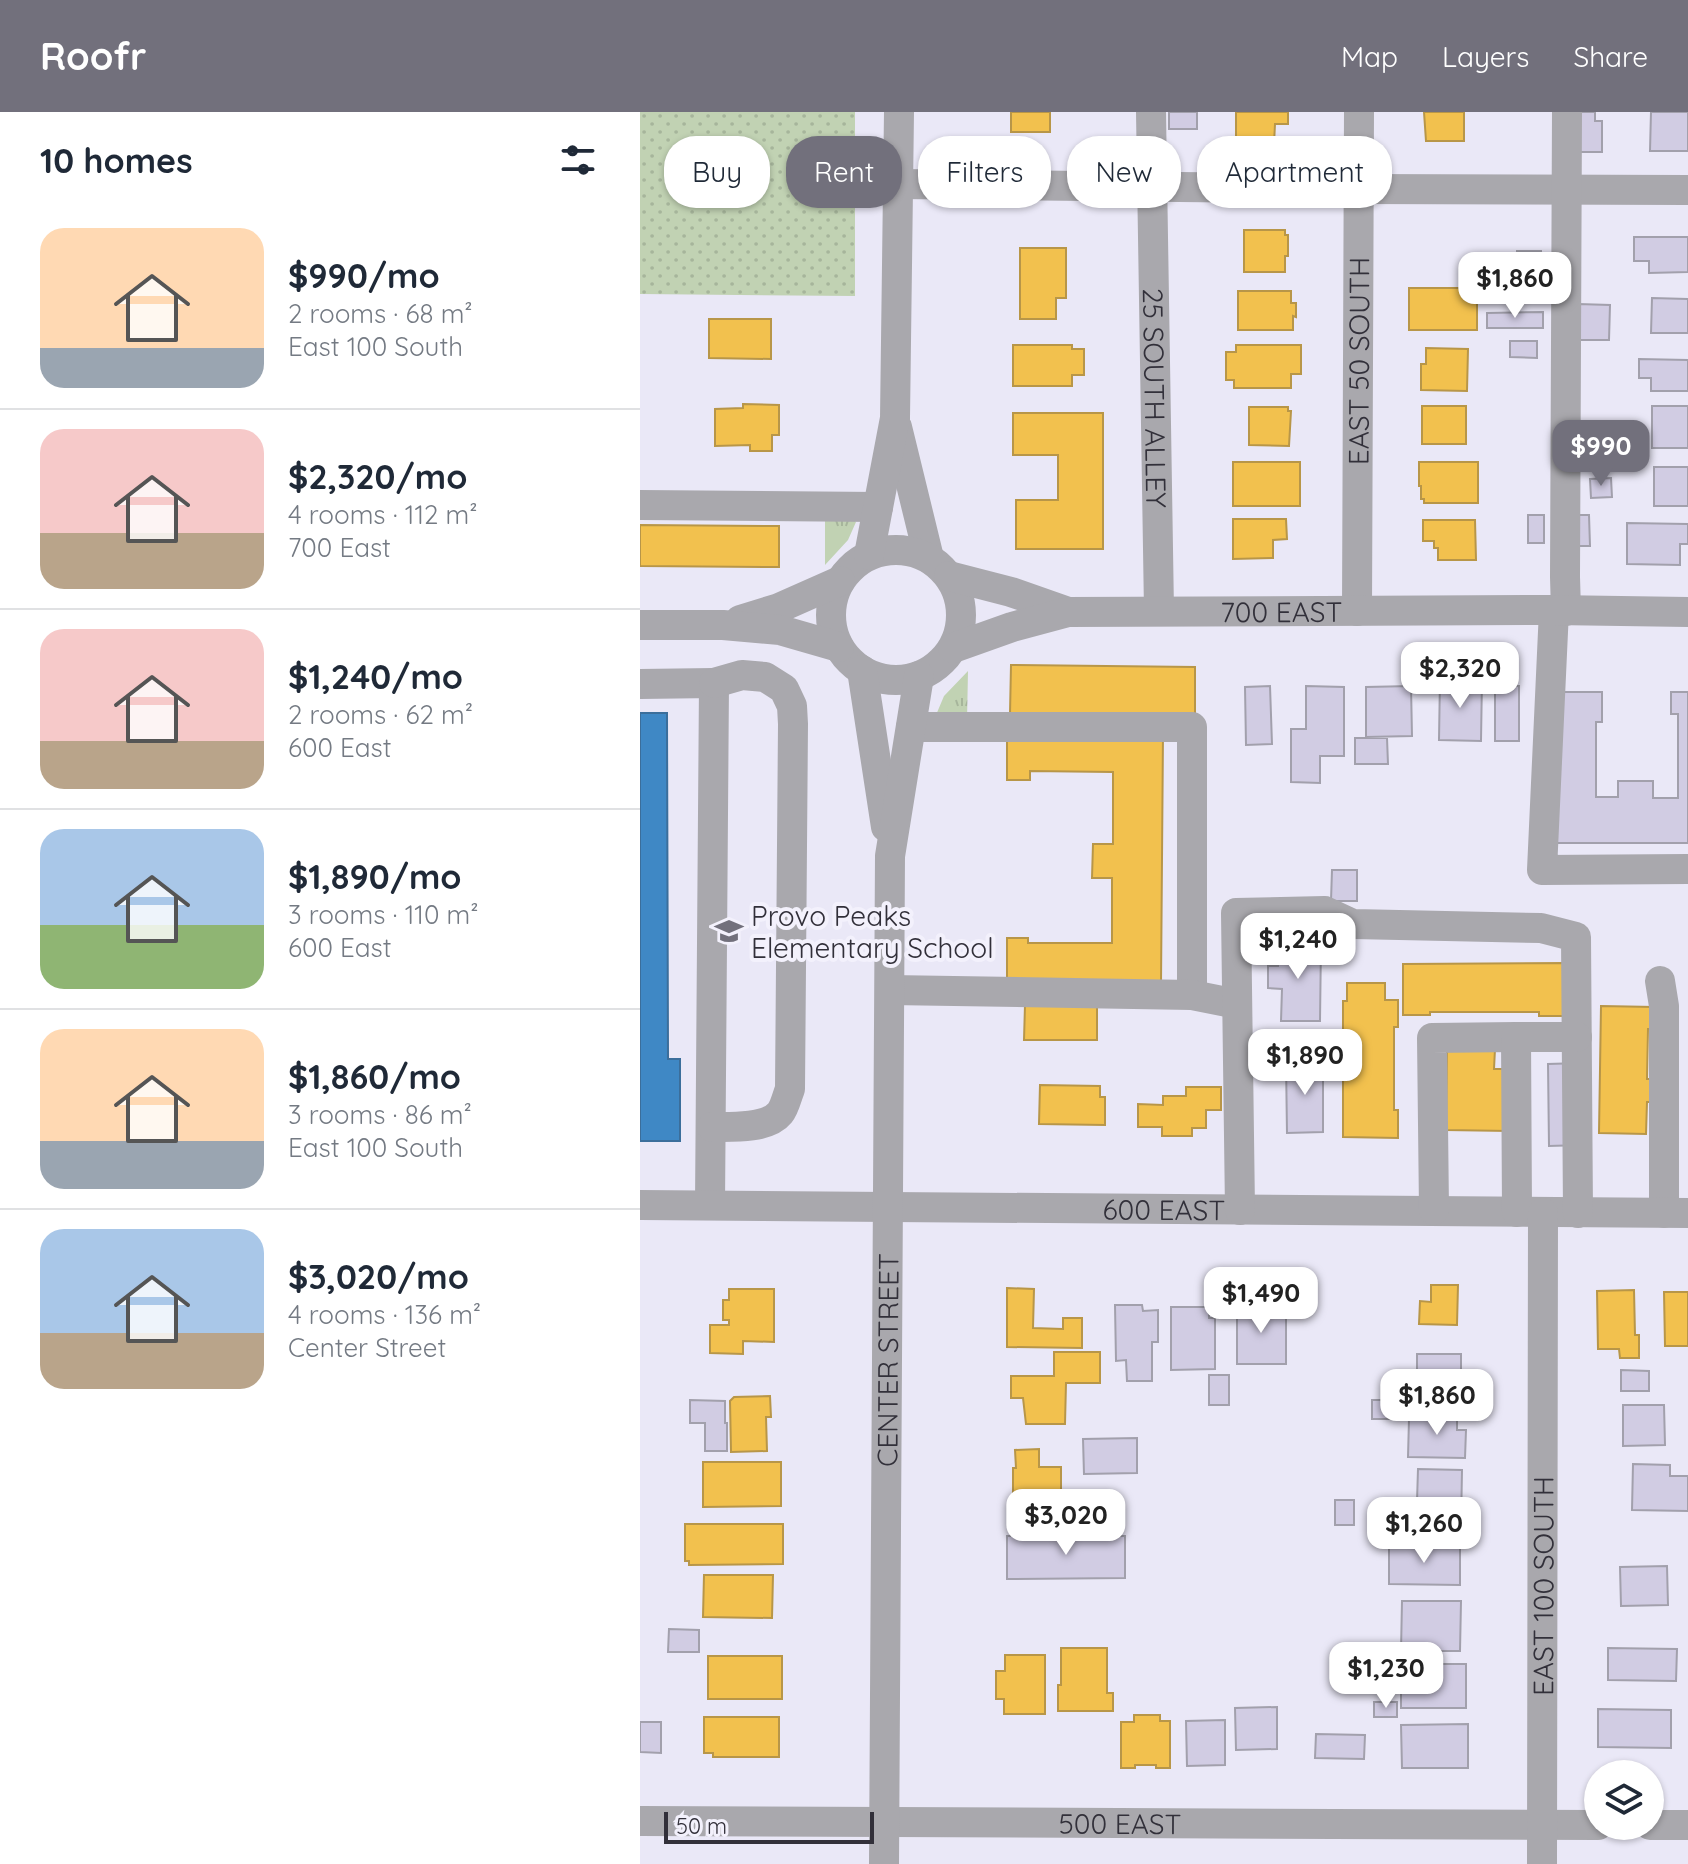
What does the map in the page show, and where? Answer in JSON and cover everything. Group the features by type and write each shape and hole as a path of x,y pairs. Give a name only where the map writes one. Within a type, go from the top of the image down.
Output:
{"street":[{"path":"899,112 899,136"},
{"name":"25 SOUTH ALLEY","path":"1151,112 1152,136"},
{"name":"EAST 50 SOUTH","path":"1359,112 1359,136"},
{"path":"1567,112 1560,610 1542,870 1688,869"},
{"path":"902,184 1067,186"},
{"path":"1392,189 1688,190"},
{"path":"869,555 895,418 898,208"},
{"name":"25 SOUTH ALLEY","path":"1153,208 1159,611"},
{"name":"EAST 50 SOUTH","path":"1357,611 1358,208"},
{"path":"895,418 939,567 959,597 962,617 953,648 943,661 919,676 895,681 871,676 849,660 834,635 831,613 835,592 850,569 869,555 895,549 910,551 939,567"},
{"path":"640,505 878,507"},
{"name":"700 EAST","path":"939,567 1068,612"},
{"path":"723,625 779,608 840,581"},
{"name":"700 EAST","path":"953,648 1012,627 1068,612 1688,612"},
{"path":"640,625 723,625 780,630 839,647"},
{"name":"CENTER STREET","path":"862,670 890,856 884,1864"},
{"path":"640,684 714,683 742,675 765,677 784,689 792,706 790,1089 782,1112 770,1121 745,1126 712,1127"},
{"name":"CENTER STREET","path":"890,856 919,676"},
{"path":"710,1205 714,683"},
{"path":"911,727 1192,727 1192,995"},
{"path":"1240,1210 1236,913 1325,911 1353,924 1541,928 1576,937 1578,1213"},
{"path":"1660,981 1676,1213"},
{"path":"890,990 1192,995 1237,1004"},
{"name":"EAST 100 SOUTH","path":"1516,1037 1530,1213 1542,1864"},
{"path":"1434,1210 1432,1038 1577,1037"},
{"name":"600 EAST","path":"640,1205 1676,1213"},
{"name":"500 EAST","path":"640,1821 1584,1825"},
{"path":"1664,1825 1688,1825"}],"green space":[{"path":"640,112 855,112 855,136 786,136 786,208 855,208 855,296 640,294"},
{"path":"825,513 847,514 856,522 848,540 825,565"},
{"path":"968,671 967,721 936,715 944,696"}],"building: Homes":[{"path":"1011,112 1050,112 1050,132 1011,132"},
{"path":"1236,112 1288,112 1288,124 1275,124 1274,136 1236,136"},
{"path":"1424,112 1464,112 1464,141 1426,141"},
{"path":"1244,230 1285,230 1285,235 1288,235 1288,256 1285,256 1285,272 1244,272"},
{"path":"1020,248 1066,248 1066,298 1056,298 1056,319 1020,319"},
{"path":"1409,288 1477,288 1477,330 1409,330"},
{"path":"1238,291 1291,291 1291,303 1296,303 1293,330 1238,330"},
{"path":"709,319 771,319 771,359 709,358"},
{"path":"1013,345 1072,345 1072,349 1084,349 1084,375 1072,375 1072,386 1013,386"},
{"path":"1236,345 1301,345 1301,374 1291,374 1291,388 1234,388 1234,380 1226,380 1226,352 1236,352"},
{"path":"1426,348 1468,349 1467,391 1421,390 1421,364 1426,364"},
{"path":"743,404 779,405 779,435 772,435 772,451 750,451 750,445 715,446 715,409 743,408"},
{"path":"1422,406 1466,406 1466,444 1422,444"},
{"path":"1249,407 1288,407 1291,411 1289,446 1249,445"},
{"path":"1013,413 1103,413 1103,549 1016,549 1016,500 1058,500 1058,455 1013,455"},
{"path":"1233,462 1300,462 1300,506 1233,506"},
{"path":"1419,462 1478,462 1478,503 1424,503 1419,486"},
{"path":"1233,519 1286,519 1287,539 1273,540 1273,558 1233,559"},
{"path":"1423,520 1475,520 1476,560 1438,560 1438,548 1434,548 1434,541 1423,541"},
{"path":"640,525 779,526 779,567 640,566"},
{"path":"1011,665 1195,667 1195,716 1010,714"},
{"path":"1007,733 1163,733 1161,984 1007,982 1007,938 1028,938 1028,943 1112,943 1112,878 1092,878 1093,844 1113,844 1113,772 1030,771 1030,780 1007,780"},
{"path":"1566,963 1566,1016 1539,1016 1539,1012 1430,1012 1430,1015 1403,1015 1403,964"},
{"path":"1347,983 1385,983 1385,1000 1398,1000 1398,1027 1394,1027 1394,1110 1398,1110 1398,1138 1343,1137 1343,1001 1347,1001"},
{"path":"1025,1005 1097,1006 1097,1040 1024,1040"},
{"path":"1601,1006 1654,1007 1654,1029 1648,1029 1647,1079 1653,1079 1653,1102 1647,1102 1646,1134 1599,1133"},
{"path":"1447,1049 1495,1049 1494,1069 1510,1069 1509,1131 1446,1130"},
{"path":"1040,1085 1100,1086 1100,1097 1105,1097 1105,1125 1039,1124"},
{"path":"1186,1087 1221,1087 1221,1110 1206,1110 1206,1128 1192,1128 1192,1136 1162,1136 1162,1127 1138,1127 1138,1104 1163,1105 1163,1096 1186,1096"},
{"path":"1431,1285 1458,1285 1457,1325 1419,1324 1420,1301 1431,1302"},
{"path":"1007,1288 1034,1289 1033,1328 1063,1329 1063,1318 1082,1318 1082,1348 1007,1347"},
{"path":"729,1289 774,1289 774,1342 743,1341 743,1354 710,1353 710,1325 729,1325 729,1320 723,1320 723,1300 729,1300"},
{"path":"1634,1290 1639,1358 1620,1358 1619,1349 1598,1349 1597,1291"},
{"path":"1664,1292 1688,1292 1688,1346 1665,1346"},
{"path":"1054,1352 1100,1352 1100,1383 1066,1383 1065,1424 1026,1424 1023,1398 1011,1398 1011,1376 1054,1376"},
{"path":"770,1396 771,1417 766,1417 767,1451 731,1452 730,1401 734,1397"},
{"path":"1039,1449 1039,1467 1061,1467 1061,1512 1013,1512 1015,1450"},
{"path":"703,1462 781,1462 781,1506 703,1507"},
{"path":"685,1524 783,1524 783,1564 689,1565 689,1561 685,1561"},
{"path":"704,1575 773,1575 772,1618 703,1617"},
{"path":"1061,1648 1107,1648 1107,1693 1113,1693 1113,1711 1058,1711"},
{"path":"1005,1655 1045,1655 1045,1714 1004,1714 1004,1699 996,1699 996,1671 1005,1671"},
{"path":"708,1656 782,1656 782,1699 708,1699"},
{"path":"1134,1715 1160,1715 1160,1721 1170,1721 1170,1768 1135,1765 1135,1768 1121,1768 1121,1722 1134,1722"},
{"path":"704,1717 779,1717 779,1757 713,1757 713,1753 704,1753"}],"building: Schools":[{"name":"Provo Peaks Elementary School","path":"640,713 667,713 668,1059 680,1059 680,1141 640,1141"}],"building: Other":[{"path":"1169,112 1197,112 1197,129 1169,129"},
{"path":"1576,112 1595,112 1595,121 1602,121 1602,152 1575,152"},
{"path":"1651,112 1688,112 1688,151 1650,151"},
{"path":"1634,237 1688,237 1688,272 1649,273 1649,261 1634,261"},
{"path":"1517,251 1541,251 1541,276 1517,276"},
{"path":"1652,298 1688,299 1688,333 1651,333"},
{"path":"1578,304 1610,305 1609,340 1577,340"},
{"path":"1543,312 1543,328 1487,328 1487,313"},
{"path":"1510,341 1537,341 1537,358 1510,357"},
{"path":"1639,359 1688,360 1688,391 1651,391 1651,378 1639,378"},
{"path":"1652,406 1688,406 1688,448 1652,448"},
{"path":"1610,422 1610,457 1581,457 1581,423"},
{"path":"1654,467 1688,467 1688,506 1654,506"},
{"path":"1611,478 1612,497 1591,498 1590,479"},
{"path":"1528,515 1544,515 1544,543 1528,543"},
{"path":"1574,515 1589,515 1590,546 1574,546"},
{"path":"1627,523 1688,524 1688,544 1680,544 1680,565 1627,564"},
{"path":"1440,678 1482,679 1481,741 1439,740"},
{"path":"1270,686 1272,744 1246,745 1245,687"},
{"path":"1306,686 1344,687 1344,756 1320,756 1320,783 1291,782 1291,729 1306,729"},
{"path":"1411,686 1412,736 1366,737 1366,687"},
{"path":"1495,686 1519,686 1519,741 1495,741"},
{"path":"1553,692 1602,692 1602,722 1596,722 1596,797 1618,797 1618,781 1653,781 1653,798 1678,798 1678,714 1671,714 1671,692 1688,692 1688,843 1553,843"},
{"path":"1355,738 1387,738 1388,764 1355,764"},
{"path":"1332,870 1357,870 1357,901 1331,901"},
{"path":"1279,942 1321,943 1320,1021 1281,1021 1282,989 1268,988 1268,966 1278,966"},
{"path":"1323,1061 1323,1132 1287,1133 1286,1062"},
{"path":"1580,1063 1582,1145 1549,1146 1548,1064"},
{"path":"1115,1305 1142,1305 1143,1311 1158,1310 1158,1342 1152,1342 1152,1381 1127,1381 1126,1360 1116,1361"},
{"path":"1237,1306 1286,1307 1286,1364 1237,1364"},
{"path":"1171,1307 1209,1307 1209,1318 1215,1318 1215,1369 1171,1370"},
{"path":"1417,1354 1461,1354 1461,1399 1417,1399"},
{"path":"1621,1370 1649,1371 1649,1391 1621,1391"},
{"path":"1209,1375 1229,1375 1229,1405 1209,1405"},
{"path":"690,1400 725,1401 727,1451 705,1451 705,1423 690,1423"},
{"path":"1372,1400 1400,1400 1401,1419 1372,1419"},
{"path":"1623,1405 1664,1405 1665,1445 1623,1446"},
{"path":"1431,1412 1457,1412 1457,1430 1466,1430 1465,1458 1408,1457 1409,1419 1431,1420"},
{"path":"1137,1438 1137,1473 1084,1474 1083,1439"},
{"path":"1633,1464 1670,1465 1670,1476 1688,1476 1688,1511 1632,1510"},
{"path":"1418,1469 1462,1470 1461,1526 1395,1525 1396,1501 1417,1501"},
{"path":"1335,1500 1354,1500 1354,1525 1335,1525"},
{"path":"1007,1536 1125,1536 1125,1578 1007,1579"},
{"path":"1389,1545 1460,1546 1460,1585 1389,1584"},
{"path":"1667,1566 1668,1605 1621,1606 1620,1567"},
{"path":"1402,1601 1461,1601 1460,1651 1401,1651"},
{"path":"669,1629 699,1630 699,1652 668,1652"},
{"path":"1608,1648 1677,1649 1676,1681 1608,1680"},
{"path":"1401,1658 1422,1658 1422,1664 1466,1664 1466,1708 1401,1708"},
{"path":"1374,1702 1397,1702 1397,1717 1374,1717"},
{"path":"1277,1707 1277,1749 1236,1750 1235,1708"},
{"path":"1598,1709 1671,1710 1671,1748 1598,1747"},
{"path":"1225,1720 1225,1765 1187,1766 1186,1721"},
{"path":"640,1722 661,1722 661,1753 640,1752"},
{"path":"1468,1724 1468,1768 1402,1768 1401,1725"},
{"path":"1316,1734 1365,1735 1364,1759 1315,1758"}],"place":[{"name":"Provo Peaks Elementary School","path":"729,931"}]}
